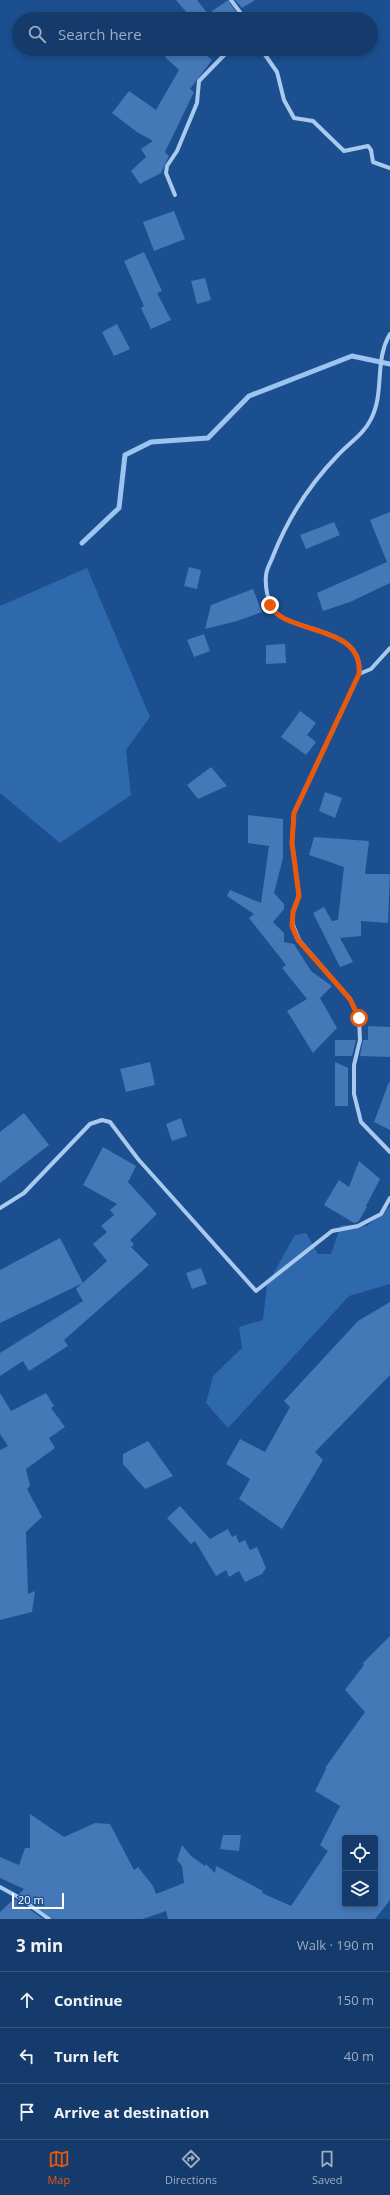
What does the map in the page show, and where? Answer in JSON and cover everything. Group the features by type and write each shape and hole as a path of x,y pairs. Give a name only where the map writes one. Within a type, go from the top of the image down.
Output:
{"street":[{"path":"231,0 240,12"},
{"path":"175,196 166,173 167,166 177,150 197,103 199,81 223,56"},
{"path":"266,56 277,72 284,100 294,118 313,121 344,151 368,146 371,150 373,162 390,168"},
{"path":"390,334 383,346 378,400 370,422 320,475 296,508 288,527 278,542 266,574 267,590 273,611 280,617 321,630 342,642 354,651 360,664 359,674 294,813 292,843 299,896 293,912 292,926 298,940 350,999 359,1018 360,1040 354,1065 354,1094 361,1122 390,1152"},
{"path":"359,674 371,669 390,648"},
{"path":"0,1208 24,1193 90,1124 102,1120 110,1122 138,1159 256,1290 332,1232 358,1226 381,1214 390,1198"},
{"path":"0,1887 20,1898 49,1919"}],"shaded area":[{"path":"87,568 150,717 126,750 131,795 60,843 0,793 0,606"},
{"path":"390,1206 390,1284 349,1296 228,1428 206,1403 213,1376 242,1348 239,1327 263,1320 267,1285 295,1235 306,1233 318,1254 331,1254 341,1225 367,1226"}],"building":[{"path":"176,0 197,0 206,12 186,12"},
{"path":"228,0 236,12 211,12"},
{"path":"235,0 255,0 242,8"},
{"path":"208,56 212,60 190,89 194,92 165,152 169,156 161,173 140,184 131,171 146,157 141,149 153,141 137,132 112,113 129,91 156,110 179,70 165,57"},
{"path":"174,211 185,239 154,251 143,222"},
{"path":"144,252 162,291 157,293 171,320 151,329 141,308 144,306 124,261"},
{"path":"205,278 211,300 197,304 191,281"},
{"path":"117,324 130,349 114,356 102,332"},
{"path":"390,512 390,583 350,602 323,611 317,593 387,562 370,520"},
{"path":"334,522 340,535 306,549 300,535"},
{"path":"189,567 201,570 197,589 184,586"},
{"path":"253,589 262,612 237,621 205,629 211,605"},
{"path":"204,634 210,651 194,657 187,640"},
{"path":"285,644 286,663 266,664 266,645"},
{"path":"300,711 316,723 307,735 316,742 306,755 281,737"},
{"path":"211,767 227,786 198,799 187,785"},
{"path":"325,792 342,798 335,818 319,811"},
{"path":"248,815 283,819 283,858 274,893 284,904 284,909 273,922 284,933 284,942 294,944 311,971 332,986 320,998 337,1028 313,1053 287,1011 307,999 282,968 286,965 249,918 254,914 227,896 230,890 261,903 269,846 248,843"},
{"path":"314,837 369,841 365,874 390,874 388,923 361,921 361,936 340,938 353,962 340,967 313,913 324,907 332,921 338,920 344,867 309,855"},
{"path":"368,1026 390,1027 390,1057 360,1056 363,1040 368,1040"},
{"path":"335,1040 356,1040 352,1056 335,1056"},
{"path":"150,1062 155,1085 126,1092 120,1069"},
{"path":"335,1062 348,1068 348,1106 335,1106"},
{"path":"389,1082 390,1083 390,1130 374,1122"},
{"path":"24,1113 49,1145 0,1183 0,1132"},
{"path":"181,1118 187,1136 172,1141 166,1124"},
{"path":"103,1147 136,1166 128,1182 157,1214 130,1240 134,1244 131,1247 149,1265 64,1340 68,1346 29,1371 23,1361 0,1376 0,1353 83,1301 76,1289 107,1261 93,1244 107,1232 101,1226 114,1215 110,1210 117,1204 83,1185"},
{"path":"359,1161 380,1179 366,1206 367,1207 358,1222 354,1223 324,1205 339,1180 349,1187"},
{"path":"60,1238 83,1283 0,1323 0,1270"},
{"path":"201,1268 207,1284 192,1289 186,1273"},
{"path":"390,1302 390,1375 315,1452 323,1460 282,1529 239,1499 250,1479 226,1464 240,1439 265,1452 290,1407 284,1401 358,1321"},
{"path":"0,1393 11,1411 46,1393 54,1406 51,1408 65,1427 49,1438 55,1448 26,1469 30,1486 27,1489 42,1517 26,1532 28,1594 35,1591 32,1612 0,1620 0,1450 8,1446 0,1434"},
{"path":"148,1441 173,1476 145,1489 123,1464 123,1454"},
{"path":"180,1506 210,1539 228,1529 232,1537 236,1535 239,1543 245,1540 250,1550 257,1547 266,1568 262,1574 245,1582 239,1571 229,1577 226,1570 216,1576 195,1541 191,1544 167,1518"},
{"path":"390,1636 390,1900 375,1919 168,1919 166,1911 143,1919 52,1919 19,1894 24,1889 0,1878 0,1857 19,1865 25,1848 30,1848 30,1814 64,1837 95,1823 110,1824 134,1870 138,1867 153,1886 156,1894 184,1883 182,1866 177,1860 182,1845 191,1856 205,1866 206,1864 215,1873 216,1866 263,1891 262,1893 291,1906 328,1851 320,1845 340,1806 315,1791 326,1769 325,1768 365,1712 345,1690 364,1665 363,1663"},
{"path":"223,1835 241,1835 239,1851 220,1849"},
{"path":"14,1899 43,1919 0,1919 0,1912"}],"waterway":[{"path":"82,543 119,508 125,455 151,442 208,438 249,396 352,356 390,364"}],"route":[{"path":"270,605 273,611 280,617 321,630 342,642 354,651 360,664 359,674 294,813 292,843 296,864 299,896 293,912 292,926 298,940 350,999 359,1018"}]}
